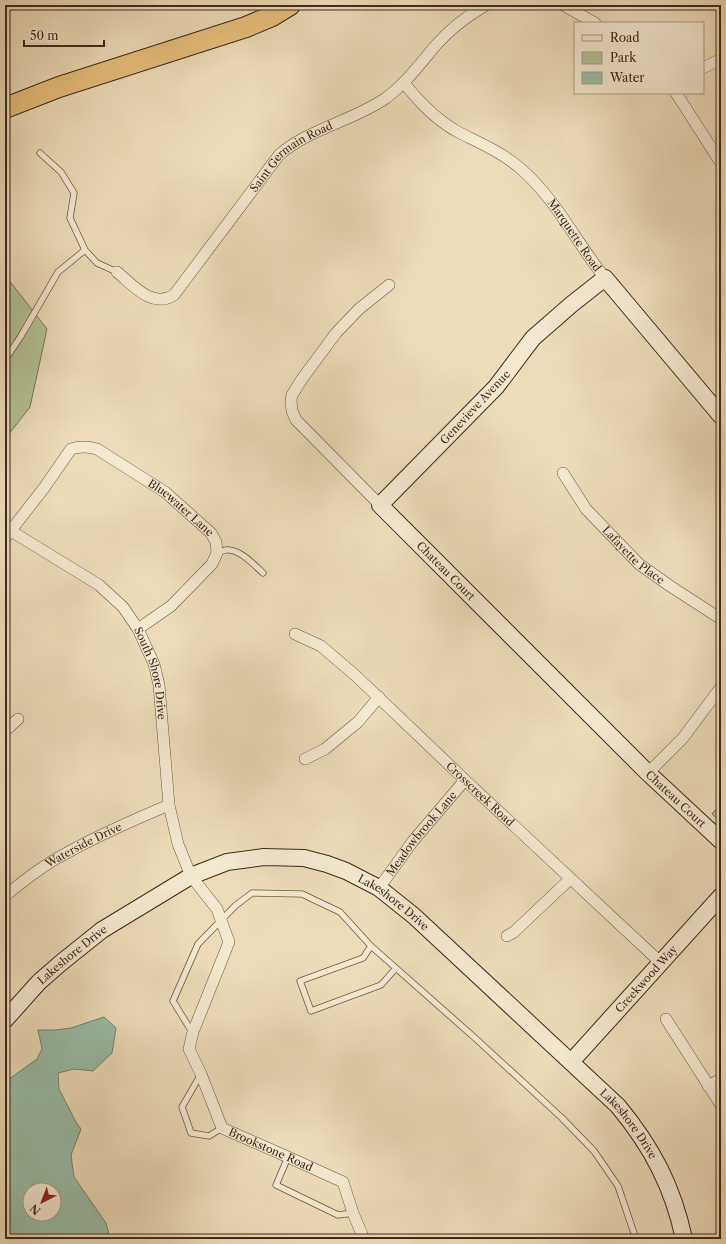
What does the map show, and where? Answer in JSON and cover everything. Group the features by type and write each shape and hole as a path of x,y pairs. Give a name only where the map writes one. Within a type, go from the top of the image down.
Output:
{"highway":[{"path":"5,108 59,87 246,28 272,16 290,5"}],"street":[{"name":"Saint Germain Road","path":"117,272 148,297 160,300 170,298 174,295 279,155 297,142 362,111 385,98 404,83 452,29 470,14 486,5"},
{"path":"564,5 593,22"},
{"path":"704,68 721,59"},
{"name":"Marquette Road","path":"404,83 415,97 434,116 460,133 493,149 528,175 549,198 593,263 605,278 721,416"},
{"path":"677,94 721,163"},
{"name":"Genevieve Avenue","path":"380,505 496,387 534,338 572,304 605,278"},
{"name":"Chateau Court","path":"389,284 359,309 336,333 302,379 292,395 291,400 292,411 296,420 648,773 721,841"},
{"name":"Bluewater Lane","path":"8,534 44,488 70,449 88,446 97,449 165,492 212,533 216,542 217,553 212,564 171,606 138,629"},
{"name":"Lafayette Place","path":"563,472 586,509 639,564 721,619"},
{"name":"South Shore Drive","path":"8,534 99,585 123,607 138,629 154,664 159,685 169,805 178,844 191,876"},
{"name":"Crosscreek Road","path":"295,634 321,646 379,697 465,780 660,962"},
{"path":"648,773 683,738 721,687"},
{"path":"305,759 325,749 358,722 379,697"},
{"path":"5,731 18,719"},
{"name":"Meadowbrook Lane","path":"379,888 421,831 465,780"},
{"name":"Waterside Drive","path":"5,896 23,881 63,855 132,821 169,805"},
{"name":"Lakeshore Drive","path":"5,1020 39,982 102,930 191,876 227,862 264,857 304,858 346,871 379,888 414,916 618,1106 638,1131 652,1152 675,1205 684,1239"},
{"name":"Brookstone Road","path":"191,876 217,909 229,942 192,1032 189,1049 201,1074 222,1128 343,1182 353,1213 364,1239"},
{"path":"508,936 570,879"},
{"name":"Creekwood Way","path":"571,1062 721,896"},
{"path":"666,1019 721,1104"},
{"path":"708,1086 721,1079"}],"lane":[{"path":"40,153 61,172 74,192 70,218 85,250 97,263 117,272"},
{"path":"5,360 58,272 85,250"},
{"path":"217,553 228,549 235,551 247,558 263,573"},
{"path":"192,1032 173,1001 198,944 235,906 252,894 302,894 340,912 371,946 475,1038 562,1118 594,1151 618,1186 636,1239"},
{"path":"371,946 363,958 300,981 311,1011 381,986 396,968"},
{"path":"201,1074 182,1107 191,1133 209,1136 222,1128"},
{"path":"288,1157 276,1185 338,1215 353,1213"}],"green space":[{"path":"5,275 47,329 30,407 5,439"},
{"path":"721,803 721,822 712,814"}],"water":[{"path":"104,1017 116,1028 112,1053 93,1071 74,1069 58,1073 59,1089 81,1129 71,1155 74,1177 106,1223 110,1239 5,1239 5,1082 37,1059 42,1049 38,1030 71,1028"}]}
